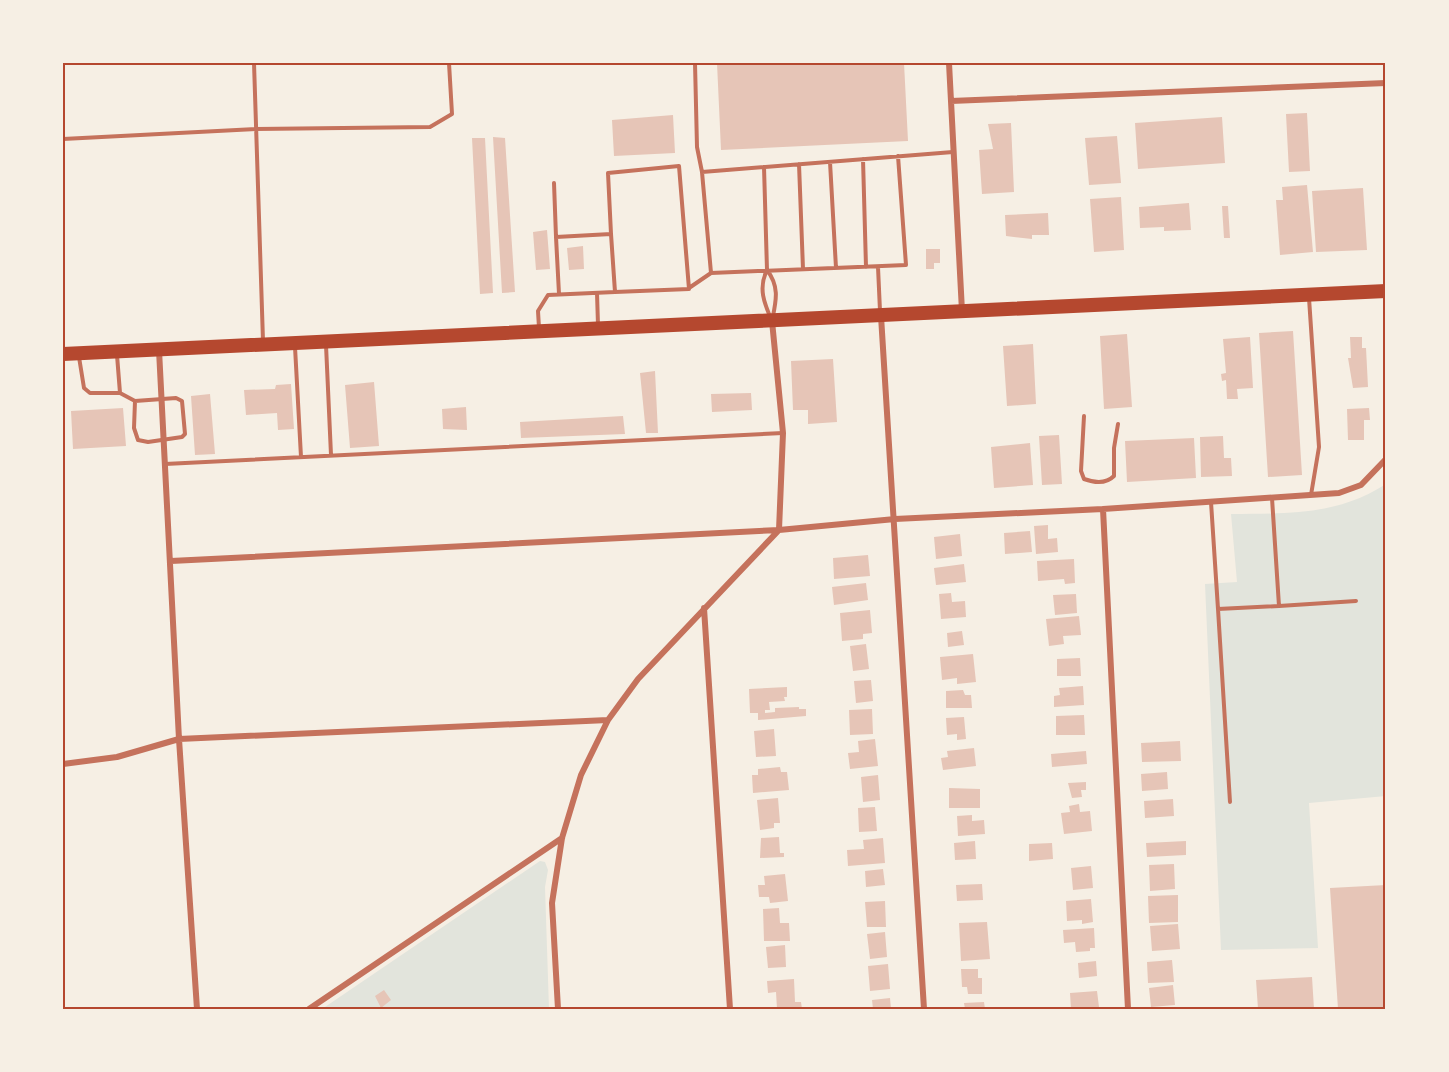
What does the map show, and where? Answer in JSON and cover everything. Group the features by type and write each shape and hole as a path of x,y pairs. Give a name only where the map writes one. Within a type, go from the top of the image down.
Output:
{"main road":[{"path":"63,354 1386,291"}],"street":[{"path":"949,63 962,311"},
{"path":"951,101 1386,82"},
{"path":"880,315 895,519 924,1009"},
{"path":"558,1009 552,903 562,838 581,775 608,720 638,679 779,530 783,433 772,321"},
{"path":"159,350 179,739 197,1009"},
{"path":"171,561 779,530 895,519 1103,509 1339,493 1361,485 1386,459"},
{"path":"1103,509 1128,1009"},
{"path":"704,608 730,1009"},
{"path":"63,764 117,757 179,739 608,720"},
{"path":"309,1009 562,838"}],"lane":[{"path":"254,63 263,345"},
{"path":"63,140 256,129 430,127 452,114 449,63"},
{"path":"695,63 698,147 711,273"},
{"path":"702,172 954,152"},
{"path":"539,332 538,311 548,295 689,289 711,273 906,265 898,156"},
{"path":"863,159 866,267"},
{"path":"830,162 836,268"},
{"path":"799,164 803,269"},
{"path":"615,292 608,173 679,166 689,289"},
{"path":"764,167 767,270 761,282 763,299 772,321"},
{"path":"554,183 559,294"},
{"path":"556,237 611,234"},
{"path":"878,267 880,315"},
{"path":"767,270 776,281 777,299 772,321"},
{"path":"597,293 598,329"},
{"path":"1309,295 1318,447 1311,495"},
{"path":"325,342 331,456"},
{"path":"295,343 301,457"},
{"path":"117,352 120,393"},
{"path":"78,354 84,388 90,393 120,393 135,401 162,398 182,401 186,428 182,437 148,442 138,440 134,428 135,401"},
{"path":"1084,416 1080,471 1084,479 1094,482 1110,480 1114,476 1114,448 1118,424"},
{"path":"165,464 783,433"},
{"path":"1272,497 1279,606"},
{"path":"1211,502 1230,802"},
{"path":"1218,609 1356,601"}],"shaded area":[{"path":"1386,484 1386,796 1309,803 1318,948 1221,950 1205,584 1237,582 1231,514 1311,511 1349,502"},
{"path":"540,861 545,862 548,870 545,887 549,1009 322,1009"}],"building":[{"path":"717,63 904,63 908,141 721,150"},
{"path":"1307,113 1310,171 1289,172 1286,114"},
{"path":"673,115 675,153 614,156 612,120"},
{"path":"1222,117 1225,163 1138,169 1135,123"},
{"path":"1011,123 1014,192 982,194 979,150 993,149 988,124"},
{"path":"1117,136 1121,183 1089,185 1085,138"},
{"path":"493,137 505,138 515,292 502,293"},
{"path":"472,138 485,138 493,293 480,294"},
{"path":"1307,185 1313,252 1280,255 1276,200 1283,200 1282,187"},
{"path":"1363,188 1367,250 1316,252 1312,191"},
{"path":"1121,197 1124,250 1094,252 1090,199"},
{"path":"1189,203 1191,230 1164,231 1164,227 1140,228 1139,207"},
{"path":"1222,206 1228,206 1230,238 1224,238"},
{"path":"1048,213 1049,235 1032,235 1032,239 1006,236 1005,215"},
{"path":"547,230 550,269 536,270 533,232"},
{"path":"583,246 584,269 569,270 567,248"},
{"path":"926,249 940,249 940,263 934,263 934,269 926,269"},
{"path":"1293,331 1302,475 1268,477 1259,333"},
{"path":"1127,334 1132,407 1104,409 1100,336"},
{"path":"1250,337 1253,388 1237,389 1238,399 1227,399 1226,380 1222,381 1221,374 1226,373 1223,339"},
{"path":"1350,337 1362,337 1362,348 1366,348 1368,387 1353,388 1348,358 1351,358"},
{"path":"1033,344 1036,404 1007,406 1003,346"},
{"path":"833,359 837,422 808,424 808,410 793,410 791,361"},
{"path":"655,371 658,433 646,433 640,373"},
{"path":"374,382 379,446 350,448 345,385"},
{"path":"291,384 294,429 278,430 277,413 246,415 244,390 275,389 276,385"},
{"path":"751,393 752,410 712,412 711,394"},
{"path":"210,394 215,454 195,455 191,396"},
{"path":"466,407 467,430 443,429 442,409"},
{"path":"123,408 126,446 73,449 71,411"},
{"path":"1369,408 1370,420 1364,420 1364,440 1348,440 1347,409"},
{"path":"623,416 625,434 521,438 520,422"},
{"path":"1059,435 1062,484 1042,485 1039,436"},
{"path":"1223,436 1224,458 1231,458 1232,476 1201,477 1200,437"},
{"path":"1194,438 1196,478 1127,482 1125,441"},
{"path":"1030,443 1033,485 994,488 991,447"},
{"path":"1048,525 1048,539 1057,538 1058,552 1036,554 1034,526"},
{"path":"1030,531 1032,552 1005,554 1004,533"},
{"path":"960,534 962,556 936,559 934,537"},
{"path":"868,555 870,576 834,579 833,558"},
{"path":"1074,559 1075,583 1065,584 1064,579 1038,581 1037,561"},
{"path":"964,564 966,582 936,585 934,568"},
{"path":"866,583 868,600 834,605 832,587"},
{"path":"951,593 952,602 965,601 966,617 941,619 939,594"},
{"path":"1076,594 1077,613 1055,615 1053,595"},
{"path":"870,610 872,633 863,634 863,639 842,641 840,613"},
{"path":"1079,616 1081,635 1063,636 1064,644 1049,646 1046,619"},
{"path":"962,631 964,645 948,647 947,633"},
{"path":"866,644 869,669 853,671 850,646"},
{"path":"973,654 976,682 957,684 957,678 942,680 940,657"},
{"path":"1080,658 1081,676 1057,676 1057,659"},
{"path":"871,680 873,701 856,703 854,681"},
{"path":"1083,686 1084,705 1054,707 1054,696 1060,695 1059,688"},
{"path":"787,687 785,701 769,702 770,710 765,710 765,713 775,712 775,708 799,707 799,709 806,709 806,716 758,720 758,713 750,713 749,689"},
{"path":"963,690 965,695 971,695 972,708 946,708 946,691"},
{"path":"872,709 873,734 850,735 849,710"},
{"path":"1084,715 1085,735 1056,735 1056,716"},
{"path":"964,717 966,739 957,740 957,734 947,735 946,718"},
{"path":"774,729 776,756 756,757 754,731"},
{"path":"875,739 878,766 850,769 848,753 859,752 858,741"},
{"path":"1180,741 1181,761 1142,762 1141,743"},
{"path":"974,748 976,766 943,770 941,758 948,757 947,751"},
{"path":"1086,751 1087,764 1052,767 1051,754"},
{"path":"780,767 781,772 787,772 789,790 753,793 752,775 758,775 758,769"},
{"path":"1167,772 1168,789 1142,791 1141,774"},
{"path":"878,775 880,800 863,802 861,777"},
{"path":"1086,782 1086,790 1081,790 1082,797 1072,798 1068,783"},
{"path":"949,788 980,789 980,808 949,808"},
{"path":"778,798 780,823 774,823 774,828 760,830 757,800"},
{"path":"1173,799 1174,816 1145,818 1144,801"},
{"path":"1079,804 1080,812 1090,811 1092,831 1064,834 1061,813 1070,812 1069,806"},
{"path":"875,807 877,831 859,832 858,808"},
{"path":"972,815 972,821 984,820 985,834 958,836 957,816"},
{"path":"779,837 780,853 784,853 784,857 760,858 761,838"},
{"path":"883,838 885,863 848,866 847,850 864,849 863,840"},
{"path":"975,841 976,859 955,860 954,843"},
{"path":"1186,841 1186,855 1147,857 1146,843"},
{"path":"1052,843 1053,859 1029,861 1029,844"},
{"path":"1174,864 1175,889 1150,891 1149,865"},
{"path":"1091,866 1093,888 1073,890 1071,868"},
{"path":"883,869 885,885 866,887 865,871"},
{"path":"785,874 788,901 770,903 769,897 759,897 758,885 765,885 764,876"},
{"path":"982,884 983,900 957,901 956,885"},
{"path":"1386,885 1386,1009 1338,1009 1330,888"},
{"path":"1178,895 1178,922 1149,923 1148,896"},
{"path":"1091,899 1093,922 1082,924 1082,920 1067,921 1066,901"},
{"path":"885,901 886,927 867,927 865,902"},
{"path":"779,908 780,923 789,923 790,941 764,941 763,909"},
{"path":"987,922 990,959 961,961 959,923"},
{"path":"1178,924 1180,949 1152,951 1150,926"},
{"path":"1094,928 1095,948 1090,948 1090,951 1076,952 1075,942 1064,943 1063,930"},
{"path":"885,932 887,957 870,959 867,934"},
{"path":"785,945 786,967 768,968 766,947"},
{"path":"1172,960 1174,982 1148,983 1147,962"},
{"path":"1096,961 1097,976 1079,978 1078,963"},
{"path":"888,964 890,989 870,991 868,966"},
{"path":"961,969 978,969 978,978 982,978 982,994 968,994 967,987 962,987"},
{"path":"1312,977 1314,1009 1258,1009 1256,980"},
{"path":"794,979 795,1002 801,1002 802,1009 777,1009 776,992 768,993 767,981"},
{"path":"1173,985 1175,1005 1151,1007 1149,988"},
{"path":"384,990 391,1000 381,1008 375,996"},
{"path":"1097,991 1099,1007 1071,1009 1070,993"},
{"path":"890,998 891,1009 873,1009 872,1000"},
{"path":"984,1002 985,1009 965,1009 964,1003"}]}
